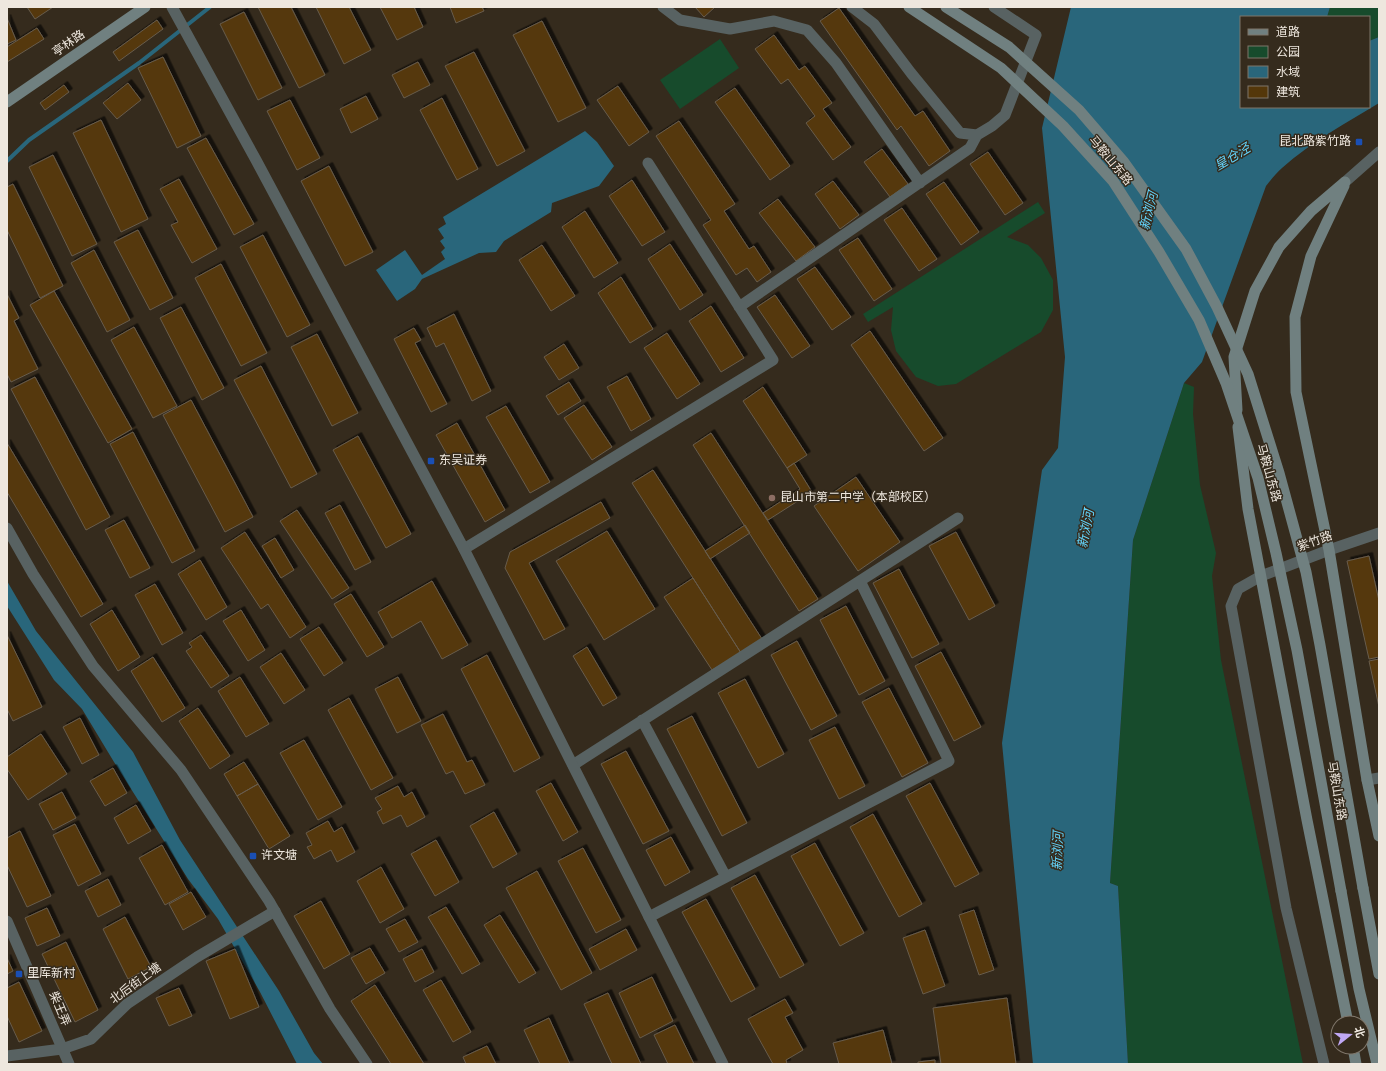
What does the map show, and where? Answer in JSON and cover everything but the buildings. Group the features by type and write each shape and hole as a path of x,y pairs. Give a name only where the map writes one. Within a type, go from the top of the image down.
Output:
{"main road":[{"name":"亭林路","path":"7,102 146,7"},
{"name":"马鞍山东路","path":"909,7 1001,68 1063,126 1113,181 1159,252 1199,320 1226,383 1258,478 1276,553 1297,650 1359,989 1377,1064"},
{"name":"马鞍山东路","path":"946,7 1009,47 1079,110 1123,160 1186,249 1217,307 1248,374 1279,473 1306,572 1379,974"},
{"path":"1345,182 1311,256 1295,317 1296,392 1329,550 1379,836"},
{"path":"1345,182 1311,211 1279,247 1255,291 1234,357 1238,431 1248,509 1306,820 1346,1015"}],"street":[{"path":"172,7 192,41 464,549 723,1064"},
{"path":"663,7 680,20 730,29 774,21 807,30 836,63 920,183"},
{"path":"852,7 874,24 911,73 960,133 977,134 992,126 1005,115 1036,35 994,7"},
{"path":"739,307 970,148 977,134"},
{"path":"1345,182 1379,152"},
{"path":"464,549 773,360 648,163"},
{"path":"572,765 958,518"},
{"path":"7,528 33,574 93,666 181,770 275,911 330,1009 367,1064"},
{"name":"紫竹路","path":"1324,1064 1286,908 1231,606 1238,589 1261,576 1379,533"},
{"path":"649,917 950,761 860,581"},
{"path":"642,720 726,877"},
{"path":"1368,780 1379,778"},
{"name":"北后街上塘","path":"7,1056 62,1049 91,1039 127,1004 197,957 275,911"},
{"name":"柴王弄","path":"7,921 69,1064"}],"green space":[{"path":"1330,7 1379,7 1379,37 1370,41 1370,16 1327,16"},
{"path":"720,39 739,68 680,109 660,80"},
{"path":"1038,202 1045,213 1007,237 1028,245 1041,258 1053,280 1053,310 1041,332 956,384 938,386 916,377 896,351 891,330 893,307 868,322 863,314"},
{"path":"1184,383 1194,387 1193,414 1200,485 1216,553 1212,576 1221,660 1303,1064 1128,1064 1118,886 1110,883 1133,540"}],"water":[{"path":"1071,7 1330,7 1327,16 1240,16 1240,108 1370,108 1370,41 1379,37 1379,103 1329,133 1305,150 1280,170 1266,186 1202,362 1184,383 1133,540 1110,883 1118,886 1128,1064 1033,1064 1002,743 1042,470 1058,448 1065,357 1042,128"},
{"path":"585,131 597,142 614,166 599,186 552,203 551,212 504,241 496,252 479,253 422,279 415,289 397,301 376,270 405,250 422,275 445,259 441,252 445,248 440,241 444,238 438,229 446,224 443,217"},
{"path":"7,581 36,631 133,752 180,840 279,991 314,1053 323,1064 297,1064 260,992 218,919 188,879 82,709 54,680 7,606"}],"waterway":[{"path":"7,161 29,140 139,63 210,7"}],"place":[{"name":"昆北路紫竹路","path":"1359,142"},
{"name":"东吴证券","path":"431,461"},
{"name":"昆山市第二中学（本部校区）","path":"772,498"},
{"name":"许文塘","path":"253,856"},
{"name":"里厍新村","path":"19,974"}],"water label":[{"name":"皇仓泾","path":"1233,158"},
{"name":"新浏河","path":"1150,211"},
{"name":"新浏河","path":"1087,529"},
{"name":"新浏河","path":"1059,851"}]}
